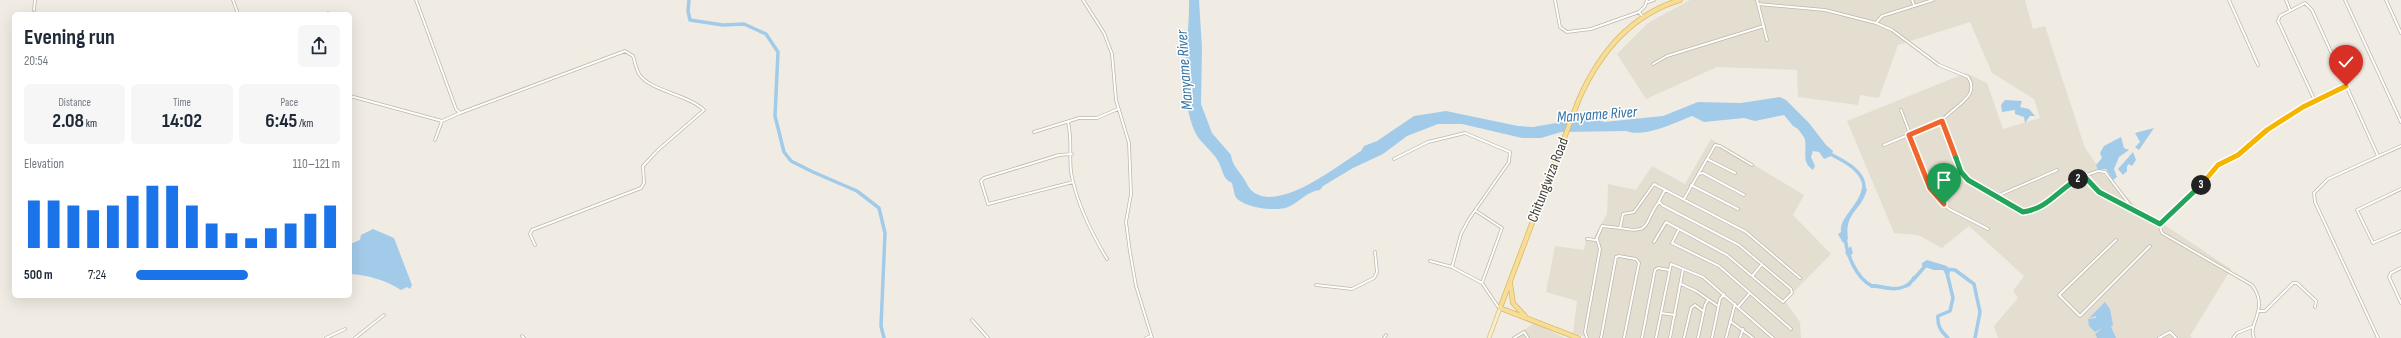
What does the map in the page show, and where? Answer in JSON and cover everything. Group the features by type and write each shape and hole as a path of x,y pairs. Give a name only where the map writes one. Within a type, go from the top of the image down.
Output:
{"main road":[{"name":"Chitungwiza Road","path":"1500,308 1585,86 1600,59 1615,40 1643,17 1680,0"},
{"path":"1510,280 1513,303 1527,318"},
{"path":"1488,338 1500,308 1577,338"}],"street":[{"path":"34,10 35,0"},
{"path":"233,0 237,12"},
{"path":"416,0 456,109 460,113"},
{"path":"1083,0 1109,44 1118,109 1127,131 1130,154 1131,194 1126,222 1136,286 1152,337 1146,338"},
{"path":"1555,0 1560,27 1567,32 1592,29 1639,12 1647,1 1654,0"},
{"path":"1757,0 1767,40"},
{"path":"1912,0 1914,5"},
{"path":"1876,22 1882,16 1933,0"},
{"path":"2229,0 2258,65"},
{"path":"2286,0 2290,10"},
{"path":"2345,0 2401,122"},
{"path":"2386,0 2401,33"},
{"path":"2315,101 2278,21 2280,16 2304,3 2309,6 2378,156"},
{"path":"1758,4 1825,10 1876,22 1892,30 1939,65 1962,74 1970,81 1972,88 1968,96 1962,104 1946,114 1942,121 1884,145"},
{"path":"1639,12 1643,17"},
{"path":"1653,64 1667,56 1764,26"},
{"path":"352,97 442,121 625,51 633,56 638,72 643,78 660,88 691,100 704,110 658,150 643,166 644,183 641,188 532,230 530,234 535,245"},
{"path":"2160,224 2194,192 2218,165 2238,155 2267,130 2315,101 2346,86"},
{"path":"1034,132 1087,117 1097,118 1118,109"},
{"path":"1901,110 1909,135 1933,194 1949,209 1988,229"},
{"path":"435,140 442,121"},
{"path":"1942,121 1961,172 1968,180 2023,212 2034,211 2044,206 2069,184 2098,170 2105,172 2134,210"},
{"path":"1068,122 1071,136 1071,176 1091,233 1107,259"},
{"path":"1394,159 1428,142 1465,133 1508,149 1511,154 1510,159 1461,234 1452,267"},
{"path":"1684,199 1691,185 1717,145 1752,164"},
{"path":"2378,338 2314,196 2317,188 2328,179 2401,146"},
{"path":"1072,154 1059,155 984,178 981,181 988,204 1073,182"},
{"path":"1707,159 1735,173"},
{"path":"1996,196 2057,170"},
{"path":"1698,174 1703,173 1744,195"},
{"path":"2084,176 2099,192 2160,224 2162,233 2249,283 2256,292 2260,311 2252,327 2254,338"},
{"path":"1620,228 1623,214 1634,212 1652,184 1746,232 1800,278"},
{"path":"1691,185 1738,209"},
{"path":"2401,188 2357,210 2373,243 2401,231"},
{"path":"1587,338 1585,332 1600,249 1597,239 1602,226 1635,231 1641,230 1646,226 1665,190"},
{"path":"1654,242 1666,222 1727,255 1783,302 1790,295 1791,289 1739,245 1659,202"},
{"path":"1476,211 1502,228 1482,283"},
{"path":"1679,229 1672,242 1673,244 1719,266 1791,329"},
{"path":"1588,239 1593,241 1597,239"},
{"path":"2116,240 2059,295 2080,316 2150,246"},
{"path":"1316,285 1349,289 1373,278 1377,272 1375,252"},
{"path":"1601,338 1616,257 1619,256 1636,259 1639,263 1624,338"},
{"path":"1430,261 1452,267 1482,283 1500,308"},
{"path":"1656,338 1671,264 1702,277 1724,294 1773,338"},
{"path":"1753,276 1762,264"},
{"path":"1642,338 1655,270 1658,268 1669,270"},
{"path":"2401,268 2391,273 2389,277 2401,303"},
{"path":"1670,338 1684,269"},
{"path":"2260,311 2265,311 2293,283 2297,283 2316,301 2315,307"},
{"path":"1681,284 1696,291 1718,306"},
{"path":"1738,307 1750,293"},
{"path":"1712,338 1718,306 1724,294"},
{"path":"1698,338 1703,311 1708,300"},
{"path":"1726,338 1735,304"},
{"path":"1684,338 1691,308 1695,305 1703,311"},
{"path":"1661,312 1675,315"},
{"path":"355,338 384,315"},
{"path":"972,320 988,338"},
{"path":"1730,321 1743,329 1753,338"},
{"path":"2233,338 2237,333 2252,327"},
{"path":"326,338 346,329"},
{"path":"1740,338 1743,329"},
{"path":"1514,338 1524,332 1528,338"},
{"path":"2159,338 2170,332 2176,338"}],"shaded area":[{"path":"1690,0 2025,0 2033,29 2045,26 2085,148 2104,175 2136,206 2231,269 2190,336 2192,338 1998,338 1994,326 2018,298 2013,291 2024,276 1969,226 1942,248 1918,235 1894,233 1847,121 1966,73 1987,83 2003,129 2040,118 2034,99 1992,73 1970,22 1898,45 1879,98 1860,95 1858,105 1798,97 1797,70 1717,67 1646,99 1617,54 1648,23"},
{"path":"1711,139 1804,195 1793,215 1831,254 1785,301 1800,322 1801,338 1590,338 1573,333 1577,301 1546,292 1555,246 1584,250 1586,239 1593,239 1607,214 1608,184 1636,190 1652,166 1685,184"},
{"path":"1534,323 1551,331 1565,338 1513,338"}],"water":[{"path":"1189,0 1199,0 1202,48 1201,104 1212,133 1231,155 1234,165 1250,189 1262,196 1276,196 1291,192 1307,185 1361,151 1364,146 1377,141 1414,116 1446,111 1518,126 1533,127 1595,118 1604,122 1663,116 1698,102 1741,103 1780,97 1786,100 1809,123 1826,145 1833,151 1831,156 1824,159 1819,152 1813,151 1811,157 1815,166 1813,170 1807,164 1804,137 1784,115 1755,121 1744,118 1704,122 1692,116 1668,126 1642,133 1626,131 1561,132 1541,138 1522,138 1462,124 1438,124 1407,136 1383,154 1353,168 1323,186 1320,190 1307,194 1288,207 1276,209 1260,208 1245,203 1235,196 1232,183 1226,179 1220,164 1195,132 1190,117 1185,84"},
{"path":"2005,100 2022,101 2020,107 2029,109 2035,116 2030,116 2025,123 2024,117 2015,114 2015,110 2002,112 2001,105"},
{"path":"2154,128 2139,150 2135,147 2140,142 2135,133"},
{"path":"2121,137 2124,148 2129,150 2119,157 2114,169 2117,177 2113,180 2106,169 2098,170 2096,165 2102,158 2100,153 2104,146"},
{"path":"2133,152 2136,160 2132,166 2129,164 2127,166 2127,171 2123,175 2118,169"},
{"path":"1862,187 1867,189 1865,196 1851,217 1847,230 1848,239 1843,243 1838,234 1841,232 1843,221 1858,200"},
{"path":"373,229 394,238 412,285 410,289 407,287 401,290 389,283 352,274 352,243 360,240 361,235"},
{"path":"1851,246 1853,253 1851,255 1852,260 1850,261 1845,252"},
{"path":"1927,260 1947,266 1950,271 1949,276 1947,277 1943,270 1934,270 1922,266 1922,263"},
{"path":"1913,276 1916,276 1916,278 1911,285 1898,290 1871,288 1869,285 1878,284 1896,287 1902,286"},
{"path":"2105,302 2110,309 2113,325 2111,327 2116,338 2097,338 2095,334 2102,328 2095,332 2089,326 2088,319 2096,318 2096,316 2089,318"}],"waterway":[{"path":"689,0 688,11 690,20 723,25 744,24 766,34 778,52 775,116 784,152 791,161 857,191 879,208 885,233 881,326 884,338"},
{"name":"Manyame River","path":"1828,153 1858,172 1864,184 1864,191"},
{"name":"Manyame River","path":"1845,238 1853,265 1861,278 1872,286"},
{"name":"Manyame River","path":"1913,280 1927,264"},
{"path":"1945,269 1955,270 1974,284 1980,312 1975,338"},
{"name":"Manyame River","path":"1947,273 1953,298 1950,311 1938,316 1938,323 1943,333 1948,338"}],"route":[{"path":"1944,204 1933,194 1909,135 1942,121 1961,172 1968,180 2023,212 2034,211 2044,206 2069,184 2084,176 2099,192 2160,224 2194,192 2220,163 2238,155 2256,138 2298,110 2346,86"}]}
